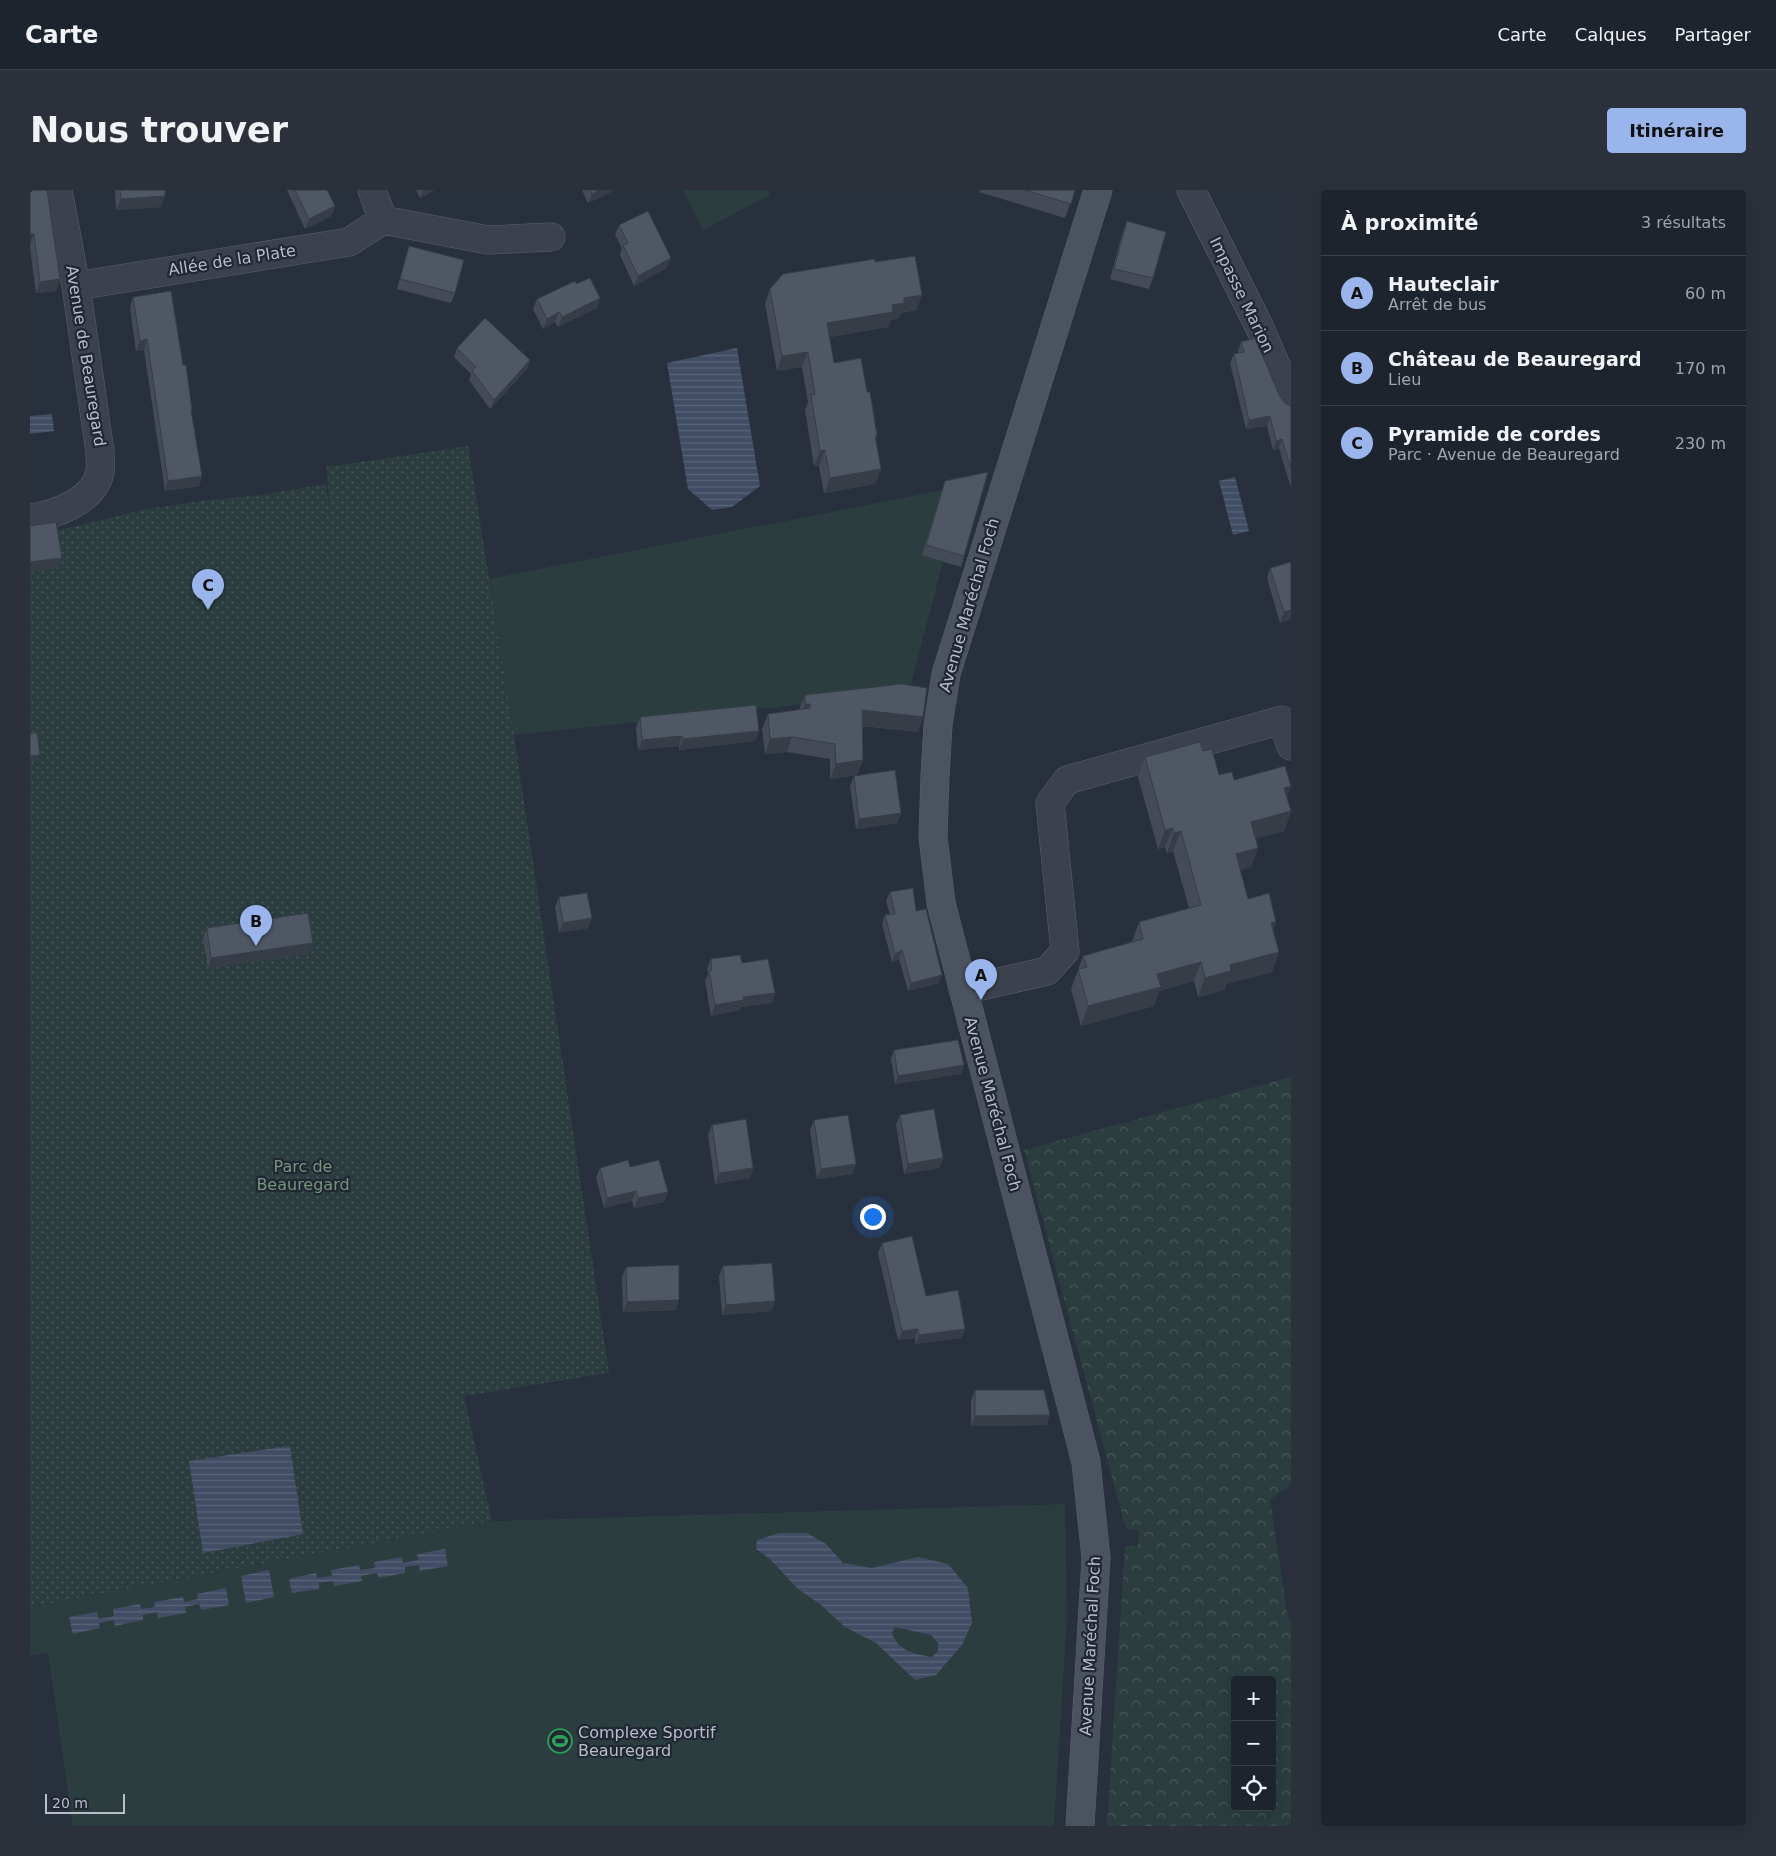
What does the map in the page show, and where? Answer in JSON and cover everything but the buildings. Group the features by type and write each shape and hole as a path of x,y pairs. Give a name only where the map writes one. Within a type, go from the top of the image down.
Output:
{"main road":[{"name":"Avenue Maréchal Foch","path":"1080,1826 1096,1558 1086,1462 941,903 933,837 938,725 946,674 1098,190"}],"street":[{"name":"Avenue de Beauregard","path":"30,518 67,509 90,491 100,473 100,452 76,286 58,190"},
{"path":"372,190 383,220 488,240 551,237"},
{"name":"Impasse Marion","path":"1191,190 1259,326 1291,400"},
{"name":"Allée de la Plate","path":"76,286 349,242 383,220"},
{"path":"964,990 1047,972 1065,951 1050,804 1067,780 1282,720 1291,746"}],"green space":[{"path":"683,190 768,190 770,195 703,230"},
{"name":"Parc de Beauregard","path":"468,446 514,735 609,1373 464,1396 492,1521 30,1607 30,535 52,532 147,509 262,495 326,484 329,506 327,467"},
{"path":"984,482 961,567 943,562 908,696 893,695 514,735 489,579"},
{"path":"1291,1077 1291,1484 1270,1500 1287,1611 1291,1622 1291,1826 1107,1826 1125,1546 1138,1546 1139,1531 1126,1529 1024,1150"},
{"name":"Complexe Sportif Beauregard","path":"1065,1504 1067,1617 1054,1826 73,1826 48,1653 30,1656 30,1607 492,1521"}],"water":[{"path":"737,348 760,486 732,507 712,510 688,489 667,363"},
{"path":"52,414 54,431 30,434 30,416"},
{"path":"1235,477 1249,531 1233,535 1219,481"},
{"path":"290,1446 303,1534 203,1553 189,1461"},
{"path":"779,1533 807,1533 826,1544 843,1563 872,1568 918,1557 948,1564 968,1588 972,1623 962,1645 936,1675 915,1680 876,1643 845,1627 821,1605 797,1588 770,1559 756,1549 757,1540","holes":["895,1627 931,1635 938,1643 938,1651 932,1657 908,1651 898,1644 892,1633"]},
{"path":"445,1549 448,1566 420,1571 419,1565 405,1567 405,1573 378,1578 377,1573 361,1576 362,1581 334,1586 333,1581 319,1583 319,1589 292,1593 289,1579 316,1573 317,1578 332,1576 331,1570 359,1565 360,1570 375,1568 374,1562 402,1557 403,1563 418,1560 417,1554"},
{"path":"269,1570 274,1597 246,1603 241,1576"},
{"path":"226,1588 229,1605 201,1610 199,1604 185,1607 186,1613 158,1618 157,1612 143,1615 143,1620 115,1626 114,1620 99,1623 100,1628 73,1634 69,1617 97,1612 99,1619 114,1616 113,1609 140,1604 141,1609 155,1607 154,1602 183,1597 184,1602 198,1599 197,1594"}],"place":[{"name":"Pyramide de cordes","path":"208,610"},
{"name":"Château de Beauregard","path":"256,946"},
{"name":"Hauteclair","path":"981,1000"},
{"name":"Complexe Sportif Beauregard","path":"560,1741"}]}
